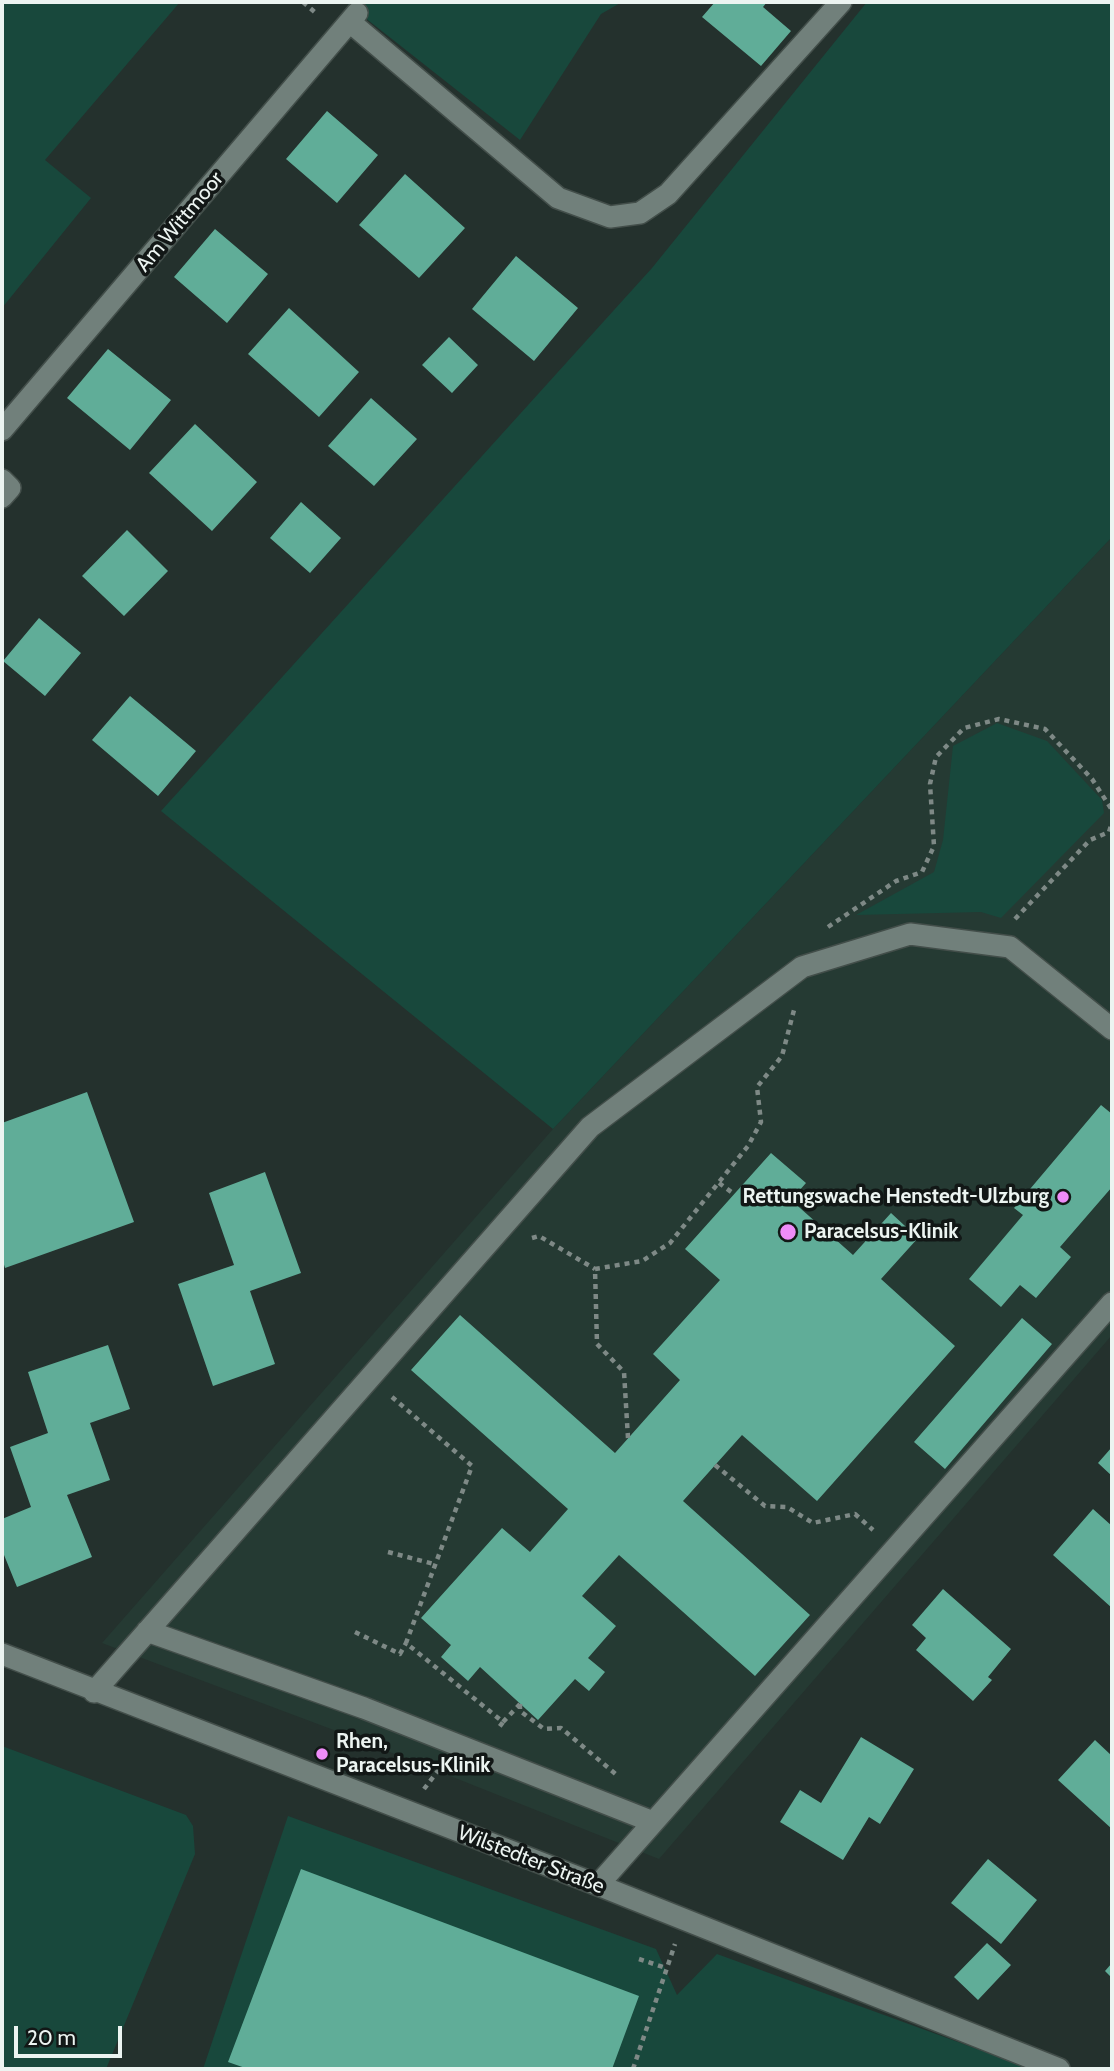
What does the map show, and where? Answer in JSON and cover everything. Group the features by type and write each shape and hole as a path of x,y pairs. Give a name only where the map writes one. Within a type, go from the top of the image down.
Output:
{"street":[{"name":"Am Wittmoor","path":"2,430 354,17 558,198 610,217 640,213 668,194 841,2"},
{"path":"2,480 10,488 2,497"},
{"path":"94,1692 590,1126 802,967 910,934 1010,947 1112,1029"},
{"path":"597,1885 896,1551 1112,1303"},
{"path":"147,1631 479,1752 653,1822"},
{"name":"Wilstedter Straße","path":"2,1654 94,1692 597,1885 1059,2069"}],"path":[{"path":"527,1239 539,1236 596,1269 642,1261 670,1243 748,1146 761,1122 757,1087 782,1056 802,967 815,937 896,881 922,872 934,846 930,784 936,757 964,728 999,719 1045,729 1092,779 1112,810"},
{"path":"991,945 1090,840 1109,832 1112,822"},
{"path":"719,1183 734,1194"},
{"path":"596,1269 597,1344 624,1372 628,1438"},
{"path":"355,1632 400,1654 472,1466 370,1378"},
{"path":"715,1465 765,1506 787,1507 813,1523 855,1514 896,1551"},
{"path":"388,1552 435,1564"},
{"path":"406,1643 503,1722"},
{"path":"407,1812 444,1763 479,1752 520,1704 520,1711 544,1729 561,1728 621,1779"},
{"path":"633,2069 671,1955"},
{"path":"639,1959 666,1968"}],"shaded area":[{"name":"Paracelsus-Klinik","path":"1112,537 1112,1335 659,1859 347,1735 102,1643 553,1129"}],"green space":[{"path":"2,2 180,2 45,160 91,198 2,308"},
{"path":"345,2 622,2 601,14 520,140"},
{"path":"867,2 1112,2 1112,537 553,1129 161,811 652,268"},
{"path":"997,723 1047,741 1102,800 1104,813 1001,918 981,912 856,915 934,872 943,840 953,746"},
{"path":"2,1746 186,1815 193,1826 195,1854 106,2069 2,2069"},
{"path":"288,1816 656,1949 677,1995 717,1954 1032,2069 203,2069"}],"building":[{"path":"715,2 767,2 763,7 791,31 761,66 702,17"},
{"path":"327,111 378,155 337,203 286,159"},
{"path":"405,174 465,228 419,278 359,225"},
{"path":"215,229 268,274 227,323 174,277"},
{"path":"516,256 578,308 534,361 472,309"},
{"path":"289,308 359,372 319,417 248,354"},
{"path":"449,337 478,365 452,393 422,365"},
{"path":"108,349 171,400 130,450 67,398"},
{"path":"371,398 417,439 374,486 328,446"},
{"path":"195,424 257,482 212,531 149,473"},
{"path":"301,502 341,538 310,573 270,538"},
{"path":"127,530 168,571 124,616 82,576"},
{"path":"39,618 81,653 45,696 3,661"},
{"path":"130,696 196,751 158,796 92,740"},
{"path":"87,1092 134,1222 5,1268 2,1258 2,1123"},
{"name":"Rettungswache Henstedt-Ulzburg","path":"1101,1105 1112,1114 1112,1187 1060,1247 1071,1257 1036,1298 1020,1285 1001,1307 969,1279 1023,1215 1014,1208"},
{"path":"771,1153 806,1183 791,1200 853,1255 891,1213 918,1238 881,1279 955,1346 817,1501 742,1435 683,1501 810,1615 755,1676 619,1555 582,1596 616,1626 588,1658 605,1672 589,1691 575,1679 538,1720 480,1667 468,1681 441,1657 451,1645 421,1618 502,1528 530,1552 568,1509 411,1370 460,1315 615,1453 680,1380 653,1354 720,1280 685,1249"},
{"path":"265,1172 301,1273 250,1291 275,1364 213,1386 178,1284 234,1265 209,1193"},
{"path":"1022,1318 1052,1344 945,1469 914,1442"},
{"path":"108,1345 130,1409 90,1423 110,1480 67,1495 92,1557 17,1587 2,1550 2,1519 31,1507 10,1447 48,1433 28,1372"},
{"path":"1112,1447 1112,1476 1098,1463"},
{"path":"1093,1509 1112,1526 1112,1608 1053,1555"},
{"path":"943,1589 1011,1649 988,1677 992,1680 973,1701 916,1650 926,1638 912,1625"},
{"path":"861,1737 914,1769 880,1824 869,1817 843,1860 780,1822 800,1790 821,1803"},
{"path":"1095,1740 1112,1756 1112,1829 1058,1780"},
{"path":"988,1859 1037,1900 1001,1944 951,1903"},
{"path":"301,1869 639,1996 612,2069 248,2069 228,2062"},
{"path":"987,1943 1011,1965 978,2000 954,1977"},
{"path":"1112,1963 1112,1978 1105,1971"}],"place":[{"name":"Rettungswache Henstedt-Ulzburg","path":"1063,1197"},
{"name":"Paracelsus-Klinik","path":"788,1232"},
{"name":"Rhen, Paracelsus-Klinik","path":"322,1754"}]}
